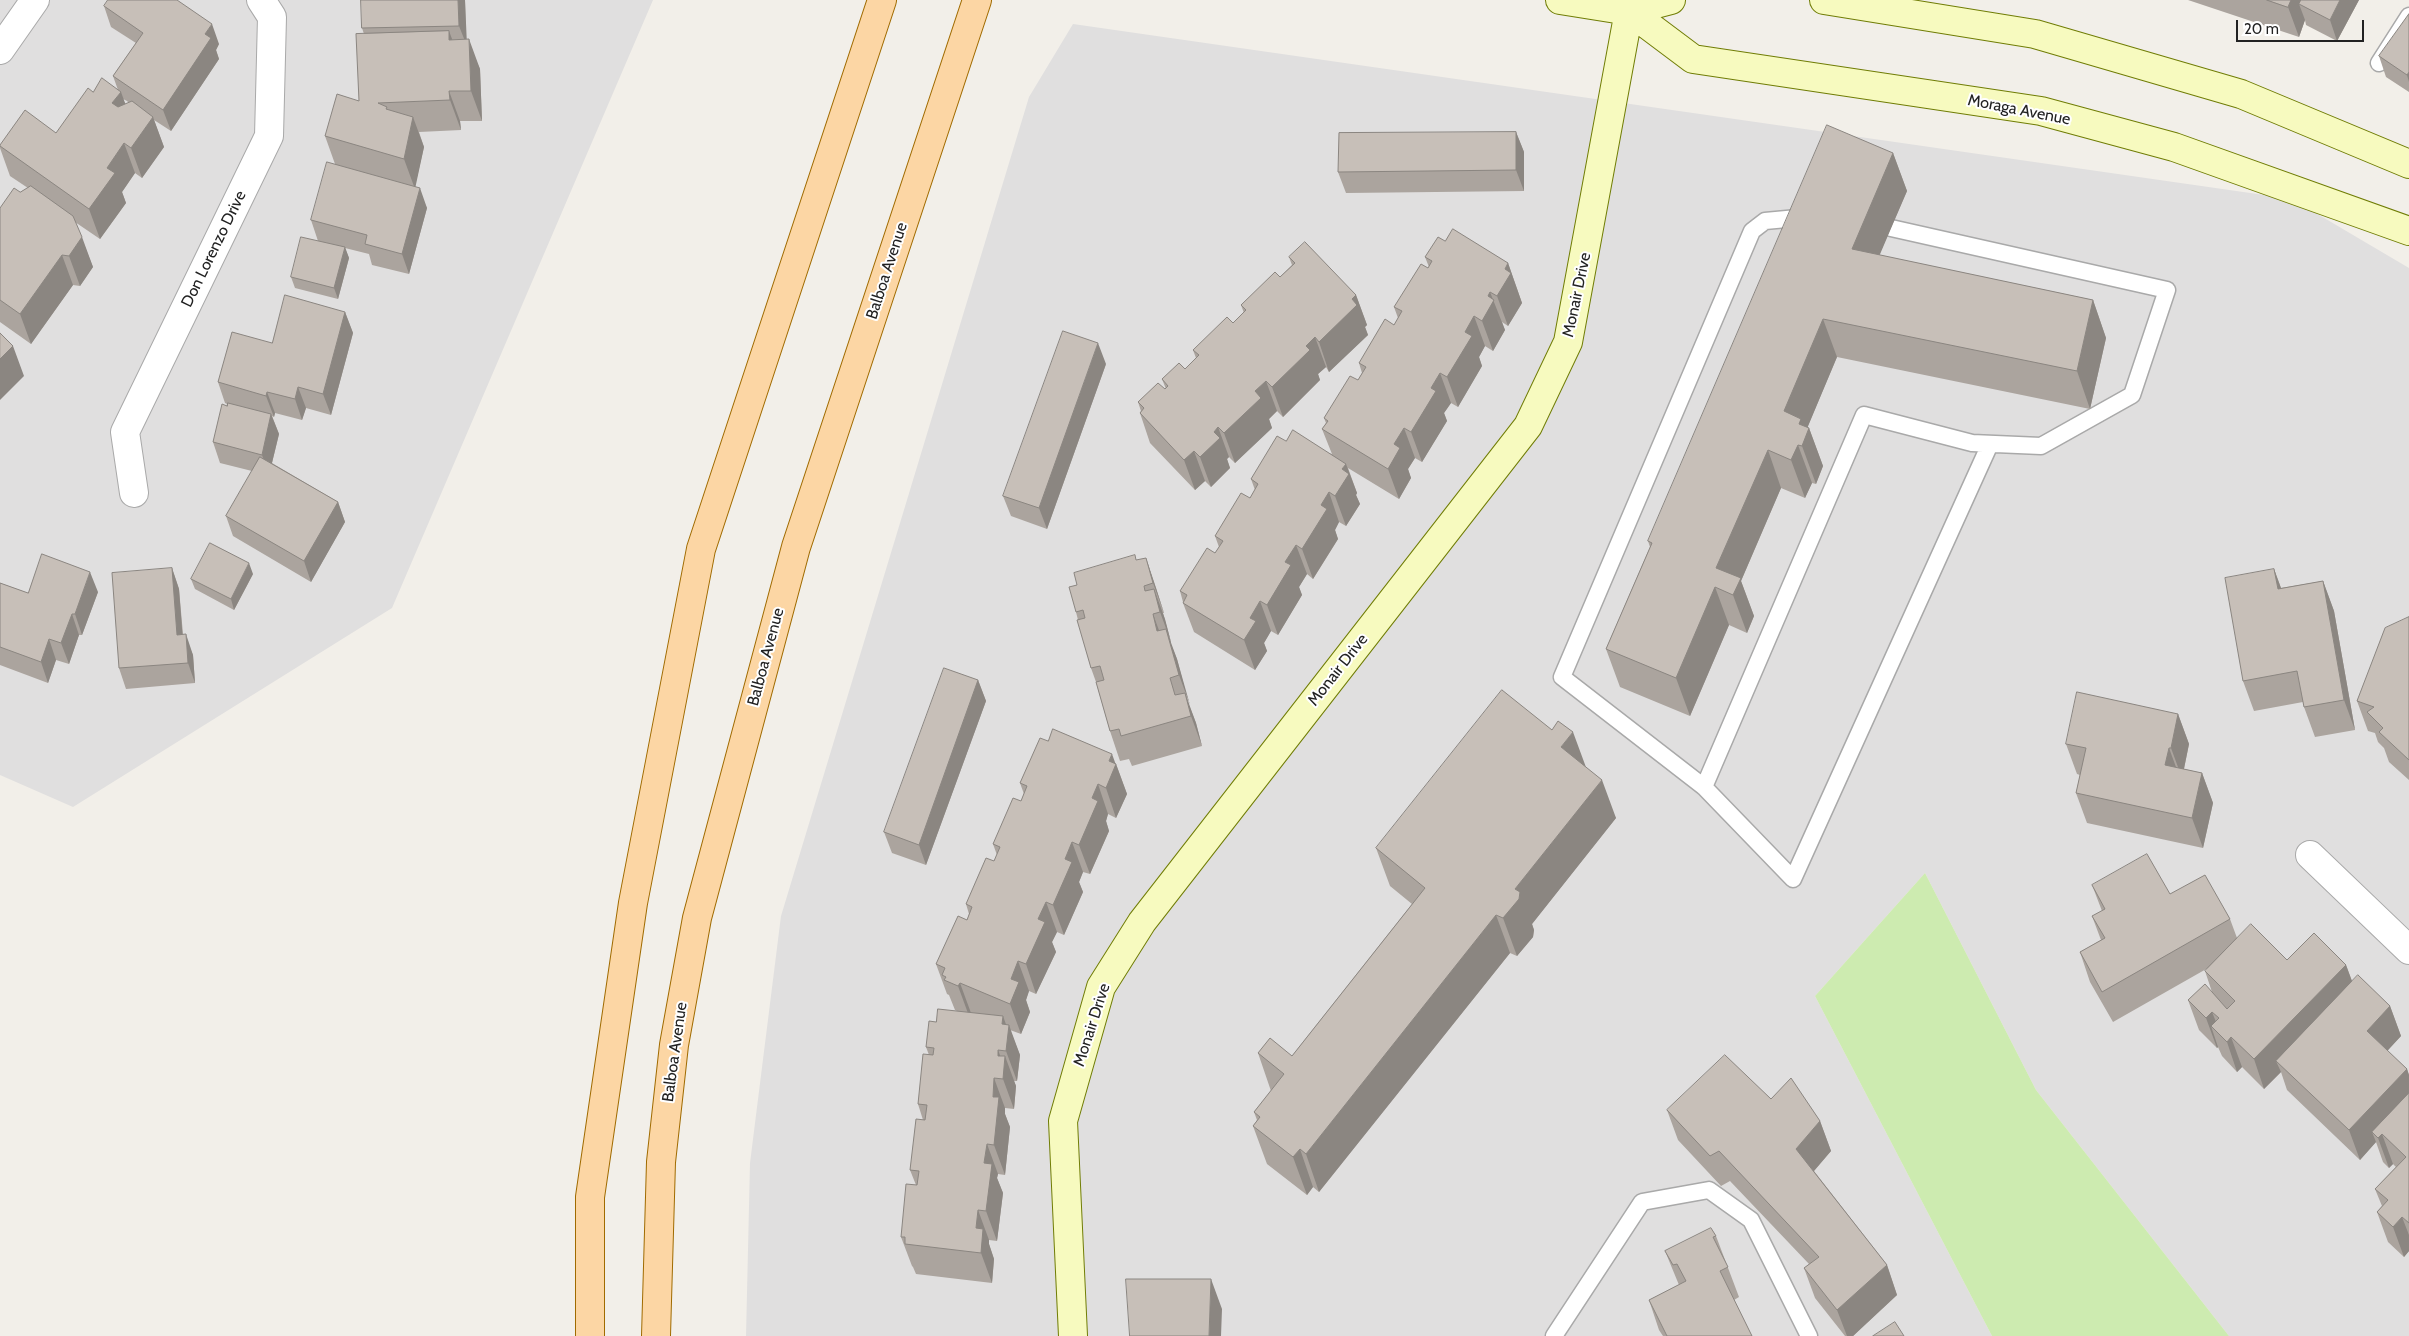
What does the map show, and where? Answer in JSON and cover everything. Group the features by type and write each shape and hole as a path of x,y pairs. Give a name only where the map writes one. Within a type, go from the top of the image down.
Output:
{"main road":[{"path":"590,1336 590,1197 633,903 701,548 882,0"},
{"name":"Balboa Avenue","path":"656,1336 657,1258 662,1152 674,1045 697,918 799,538 977,0"},
{"name":"Moraga Avenue","path":"1560,0 1630,6 1671,0"},
{"path":"1824,0 2035,34 2241,94 2409,164"},
{"name":"Moraga Avenue","path":"1630,6 1693,59 2041,111 2174,147 2409,231"},
{"name":"Monair Drive","path":"1073,1336 1063,1120 1101,987 1142,922 1528,426 1568,342 1630,6"},
{"path":"657,1258 674,1336"}],"street":[{"path":"0,50 34,0"},
{"name":"Don Lorenzo Drive","path":"134,493 124,432 270,136 272,17 261,0"},
{"path":"2310,854 2409,950"}],"lane":[{"path":"2379,63 2409,16"},
{"path":"1817,217 1765,221 1752,231 1562,677 1704,787 1793,879 1990,444"},
{"path":"1704,787 1864,415 1972,443 2041,446 2132,395 2167,290 1891,228"},
{"path":"1554,1336 1642,1202 1709,1190 1751,1220 1809,1336"}],"shaded area":[{"path":"0,0 653,0 392,608 73,807 0,775"},
{"path":"1073,24 2292,199 2409,268 2409,1336 2229,1336 2036,1090 1925,873 1815,996 1992,1336 746,1336 750,1163 781,916 1029,97"}],"green space":[{"path":"1925,873 2036,1090 2229,1336 1992,1336 1815,996"}],"building":[{"path":"108,0 177,0 212,24 205,34 211,38 163,110 113,76 143,33 104,6"},
{"path":"361,0 458,0 459,26 362,28"},
{"path":"2267,0 2291,0 2288,7"},
{"path":"2301,0 2340,0 2330,20 2299,4"},
{"path":"2409,14 2409,72 2407,75 2379,56"},
{"path":"449,31 449,40 469,39 471,91 449,91 450,100 378,103 387,107 386,109 413,117 404,159 325,136 337,94 359,101 356,34"},
{"path":"102,78 121,92 112,103 118,107 132,101 153,117 131,148 124,143 107,168 115,173 89,209 0,145 25,110 56,133 88,88 93,92"},
{"path":"1827,125 1893,153 1852,249 2093,300 2077,371 1823,319 1784,411 1801,419 1799,424 1809,428 1802,446 1798,445 1791,460 1768,450 1716,568 1741,578 1733,595 1715,587 1676,678 1606,649 1652,543 1648,541"},
{"path":"1516,132 1516,170 1338,172 1339,133"},
{"path":"327,162 420,188 402,254 365,244 367,235 311,220"},
{"path":"31,186 73,216 82,237 69,256 62,255 20,314 0,300 0,208 14,188 20,192"},
{"path":"1453,229 1508,263 1505,269 1511,273 1497,296 1490,292 1488,296 1494,300 1482,321 1474,316 1465,332 1472,336 1447,377 1440,373 1431,388 1436,391 1411,432 1404,428 1394,444 1400,448 1388,469 1322,429 1328,421 1324,418 1350,376 1358,380 1366,367 1359,363 1385,319 1394,325 1402,311 1394,307 1421,264 1428,268 1432,261 1425,257 1438,237 1445,241"},
{"path":"301,237 345,247 334,288 291,277"},
{"path":"1305,242 1356,295 1352,299 1357,305 1319,342 1315,337 1306,346 1310,350 1272,387 1266,381 1255,391 1261,398 1224,433 1218,427 1214,432 1220,438 1200,457 1194,451 1184,460 1140,413 1144,408 1138,402 1158,383 1165,389 1168,386 1162,379 1179,363 1185,369 1199,355 1193,350 1227,317 1233,323 1246,310 1241,305 1275,272 1280,277 1295,263 1289,257"},
{"path":"285,295 345,312 323,394 298,387 295,399 267,392 266,396 218,382 232,332 272,343"},
{"path":"1063,331 1098,343 1039,508 1003,496"},
{"path":"0,333 13,346 0,359"},
{"path":"228,403 271,414 262,455 213,442 222,404 227,406"},
{"path":"1293,430 1346,464 1342,469 1349,474 1335,496 1329,492 1321,505 1327,509 1302,549 1296,545 1285,562 1291,565 1267,605 1260,601 1250,618 1256,621 1244,640 1183,603 1187,595 1180,591 1207,548 1215,553 1223,541 1215,536 1241,493 1250,498 1258,484 1251,479 1277,436 1286,441"},
{"path":"260,457 338,502 304,561 226,516"},
{"path":"210,543 249,563 231,599 191,579"},
{"path":"42,554 90,572 75,614 72,614 61,643 49,639 41,662 0,647 0,583 28,593"},
{"path":"1135,555 1136,560 1146,558 1153,583 1144,586 1145,591 1154,589 1160,612 1153,614 1157,631 1166,629 1179,675 1170,678 1175,695 1185,693 1191,716 1121,736 1119,729 1110,731 1096,682 1104,680 1100,666 1091,668 1077,620 1085,618 1083,610 1076,612 1069,587 1077,585 1074,573"},
{"path":"172,568 177,635 186,634 188,663 119,668 112,573"},
{"path":"2274,569 2278,589 2323,581 2344,700 2304,707 2297,671 2243,681 2225,578"},
{"path":"2409,617 2409,760 2379,732 2383,728 2367,712 2374,707 2357,701 2385,628"},
{"path":"944,668 978,680 919,845 884,832"},
{"path":"1502,690 1552,730 1558,721 1573,732 1561,747 1602,780 1515,889 1520,892 1519,899 1503,918 1496,915 1306,1154 1300,1149 1293,1157 1253,1126 1260,1117 1254,1112 1284,1074 1258,1053 1270,1038 1292,1056 1425,888 1376,848"},
{"path":"2077,692 2178,714 2171,748 2169,748 2165,765 2202,773 2192,818 2076,793 2086,748 2066,744"},
{"path":"1053,729 1112,754 1109,761 1116,764 1106,788 1098,784 1092,798 1098,801 1079,845 1072,842 1065,859 1072,862 1053,905 1046,902 1038,919 1045,922 1026,964 1018,961 1011,979 1019,982 1010,1004 960,983 958,986 944,980 946,977 942,975 945,968 936,964 958,916 967,920 972,907 966,904 986,858 994,861 1000,847 993,844 1013,798 1021,801 1027,786 1020,783 1040,738 1048,741"},
{"path":"2147,854 2170,894 2205,875 2230,919 2102,992 2080,952 2105,938 2092,916 2105,909 2092,885"},
{"path":"2251,924 2287,960 2314,933 2346,965 2254,1059 2231,1037 2227,1042 2211,1026 2219,1018 2212,1012 2206,1018 2188,1000 2205,984 2227,1009 2235,1001 2205,971"},
{"path":"2358,975 2390,1006 2367,1031 2407,1069 2349,1130 2276,1061"},
{"path":"938,1009 1003,1016 1002,1024 1009,1025 1006,1051 998,1050 998,1056 1005,1056 1003,1079 994,1078 993,1097 999,1097 994,1145 987,1144 984,1163 992,1164 986,1211 978,1210 976,1228 983,1229 981,1253 905,1244 905,1237 901,1237 906,1184 917,1185 919,1171 910,1170 916,1119 925,1120 927,1105 918,1104 923,1054 933,1055 934,1048 926,1047 929,1021 936,1022"},
{"path":"1725,1055 1771,1099 1791,1078 1820,1121 1796,1149 1887,1265 1837,1310 1804,1268 1819,1257 1719,1151 1710,1156 1667,1110"},
{"path":"2409,1093 2409,1223 2402,1217 2393,1227 2377,1212 2388,1200 2375,1189 2406,1157 2382,1134 2378,1138 2372,1132"},
{"path":"1711,1228 1716,1236 1713,1237 1728,1267 1720,1271 1752,1336 1667,1336 1649,1300 1686,1281 1677,1264 1673,1265 1665,1251"},
{"path":"1126,1279 1211,1279 1209,1336 1130,1336"},
{"path":"1895,1322 1904,1336 1873,1336"}]}
